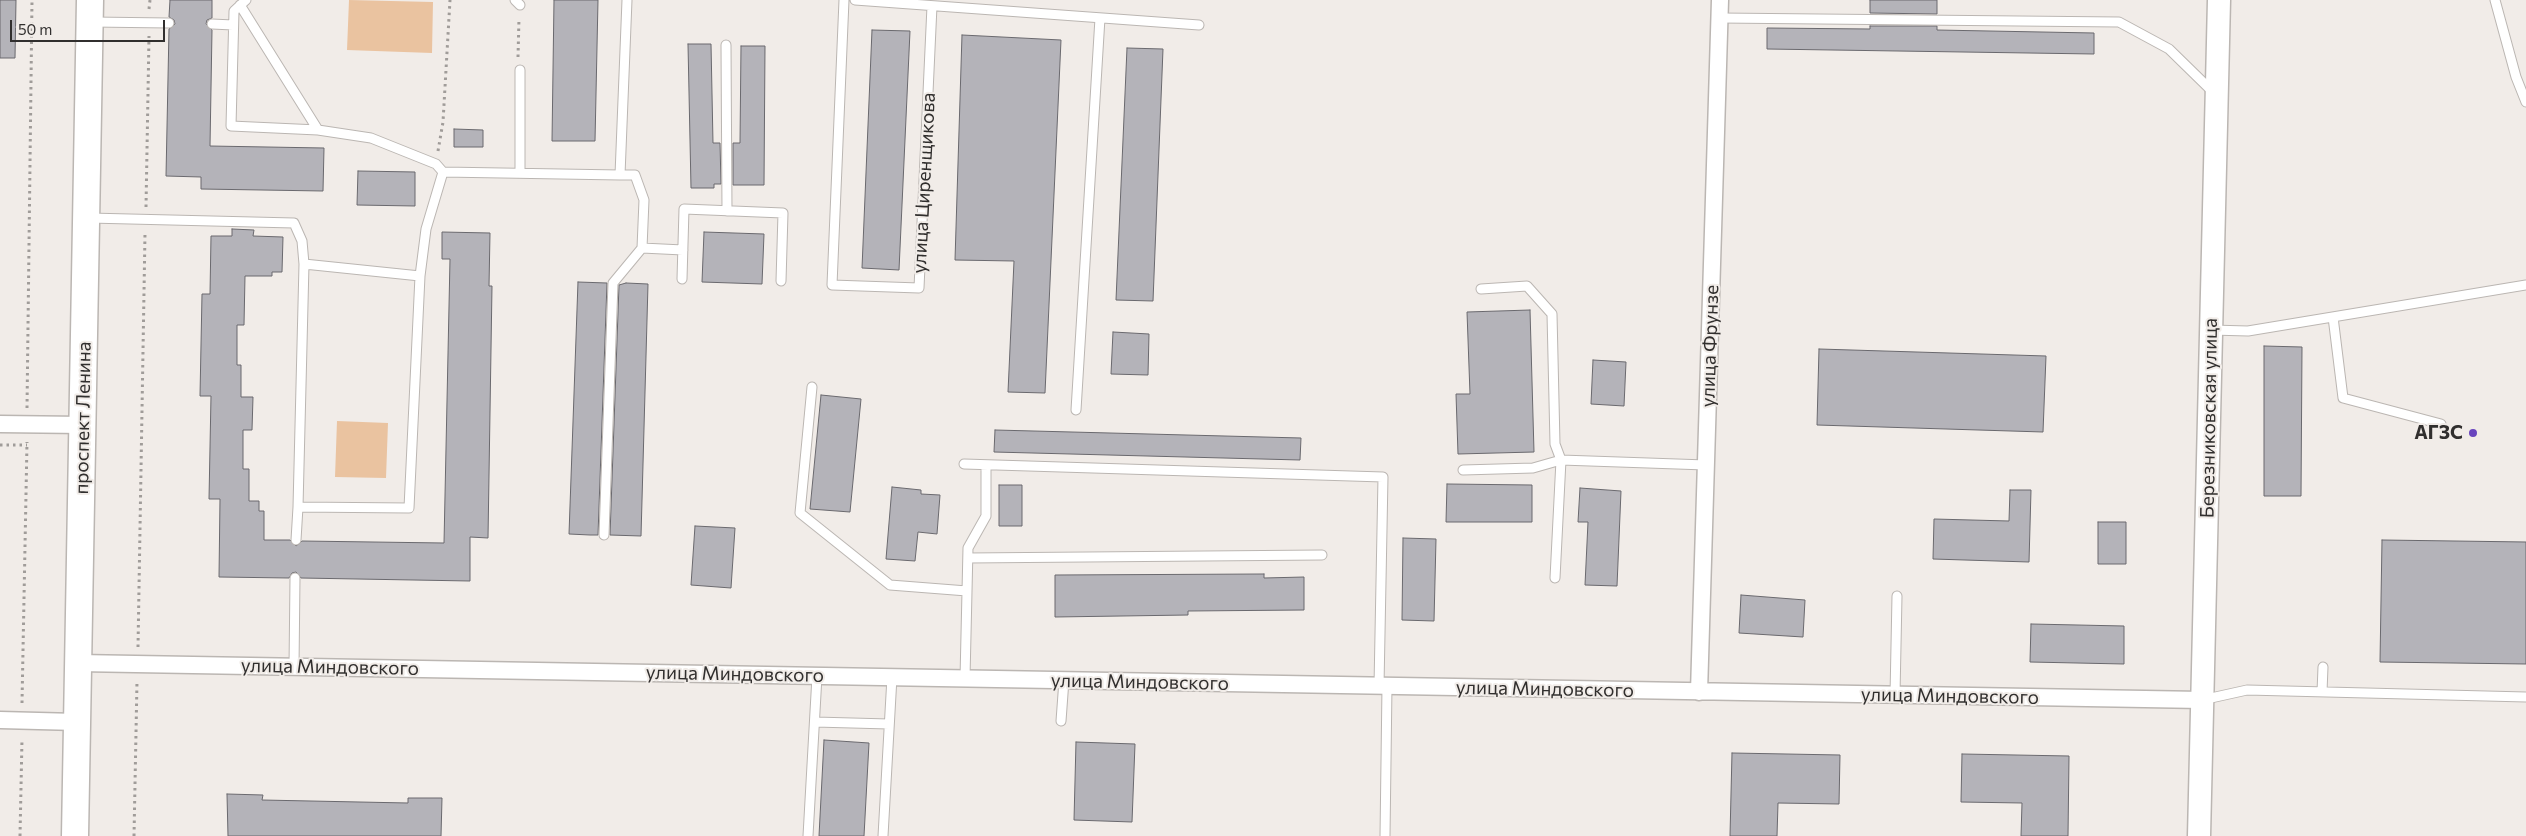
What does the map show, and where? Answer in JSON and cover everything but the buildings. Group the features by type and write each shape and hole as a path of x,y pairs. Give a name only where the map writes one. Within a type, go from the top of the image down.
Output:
{"main road":[{"name":"проспект Ленина","path":"76,836 90,11"}],"street":[{"name":"улица Фрунзе","path":"1699,692 1720,0"},
{"name":"Березниковская улица","path":"2199,836 2219,0"},
{"path":"0,424 82,425"},
{"name":"улица Миндовского","path":"78,663 2202,700"},
{"path":"0,720 77,722"}],"lane":[{"path":"620,175 627,0"},
{"name":"улица Циренщикова","path":"844,0 832,285 919,288 932,6"},
{"path":"855,0 1199,25"},
{"path":"2495,0 2516,77 2526,102"},
{"path":"318,130 243,3 234,11 231,126 318,130 371,138 436,164 443,172 635,175 644,200 642,248 613,283 604,535"},
{"path":"90,11 149,23 169,24"},
{"path":"1076,410 1100,18"},
{"path":"1720,18 2119,22 2170,49 2217,96"},
{"path":"212,24 233,24"},
{"path":"726,45 727,211"},
{"path":"520,70 520,174"},
{"path":"298,507 409,508 420,276 426,228 443,172"},
{"path":"682,279 684,209 783,213 781,281"},
{"path":"86,218 294,223 302,241 304,264 296,540"},
{"path":"642,248 683,250"},
{"path":"304,264 420,276"},
{"path":"1481,288 1527,286 1552,314 1555,444 1561,460 1555,578"},
{"path":"2211,330 2248,331 2526,286"},
{"path":"2333,317 2343,398 2440,424"},
{"path":"812,386 800,513 890,585 967,591"},
{"path":"1463,470 1533,468 1561,460 1706,465"},
{"path":"964,464 1383,477 1384,836"},
{"path":"965,678 968,548 986,516 986,466"},
{"path":"968,558 1322,555"},
{"path":"294,667 295,578"},
{"path":"1895,695 1897,596"},
{"path":"2322,692 2323,667"},
{"path":"808,836 817,676"},
{"path":"883,836 892,677"},
{"path":"1061,721 1064,680"},
{"path":"2202,700 2247,690 2526,697"},
{"path":"814,722 889,724"}],"path":[{"path":"134,836 150,0"},
{"path":"436,164 443,122 450,0"},
{"path":"518,24 518,58"},
{"path":"0,445 27,445"}],"shaded area":[{"path":"349,0 433,2 432,53 347,50"},
{"path":"337,421 388,423 386,478 335,477"}],"place":[{"name":"АГЗС","path":"2473,433"}]}
